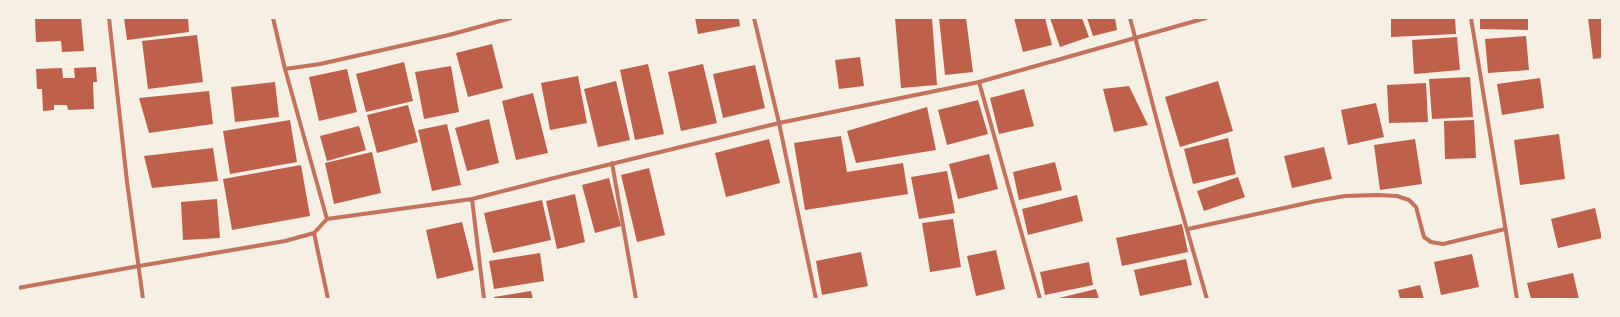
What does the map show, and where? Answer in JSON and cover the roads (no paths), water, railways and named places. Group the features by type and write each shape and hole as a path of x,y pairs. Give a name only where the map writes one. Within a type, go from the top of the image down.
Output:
{"street":[{"path":"109,18 126,175 143,299"},
{"path":"273,18 285,69 326,219"},
{"path":"285,69 320,64 434,38 511,18"},
{"path":"754,18 779,123 816,299"},
{"path":"1130,18 1171,174 1207,299"},
{"path":"18,288 285,241 314,233 326,219 472,199 612,163 779,123 980,82 1206,18"},
{"path":"1471,18 1517,299"},
{"path":"980,82 1040,299"},
{"path":"612,163 636,299"},
{"path":"1188,229 1316,201 1345,196 1378,195 1397,196 1409,200 1416,207 1424,237 1431,242 1443,244 1505,229"},
{"path":"472,199 484,299"},
{"path":"314,233 328,299"}]}
